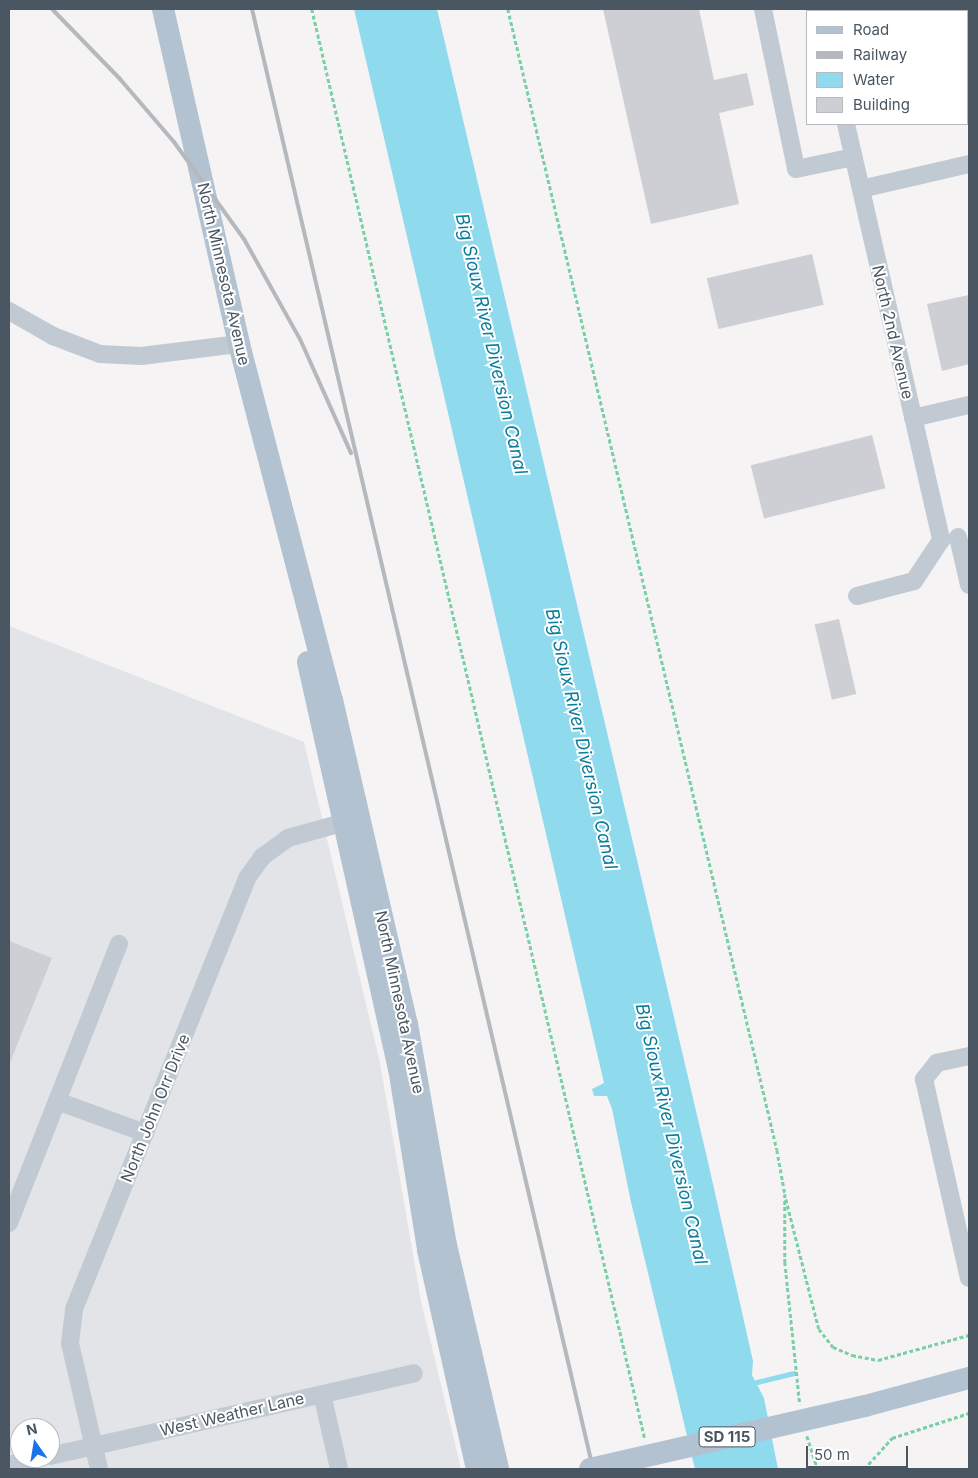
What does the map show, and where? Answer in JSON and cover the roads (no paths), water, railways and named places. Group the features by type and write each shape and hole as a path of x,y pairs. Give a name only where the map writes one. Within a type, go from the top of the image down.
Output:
{"main road":[{"name":"North Minnesota Avenue","path":"163,9 239,344 288,538 351,820 399,1068 428,1250 477,1469"},
{"name":"North Minnesota Avenue","path":"351,820 416,1064 449,1260 498,1469"},
{"name":"SD 115","path":"590,1469 865,1406 969,1378"}],"street":[{"path":"763,9 796,169 854,157"},
{"name":"North 2nd Avenue","path":"846,125 913,418 956,537 969,585"},
{"path":"861,189 969,164"},
{"path":"9,311 53,336 100,354 141,356 239,344"},
{"path":"913,418 969,405"},
{"path":"857,596 886,591 914,581 956,537"},
{"name":"North John Orr Drive","path":"99,1469 70,1343 71,1321 145,1132 254,866 288,838 351,820"},
{"path":"9,1223 118,944"},
{"path":"969,1056 937,1063 924,1079 969,1274"},
{"path":"57,1101 145,1132"},
{"name":"West Weather Lane","path":"60,1454 414,1373"},
{"path":"322,1394 339,1469"}],"water":[{"name":"Big Sioux River Diversion Canal","path":"354,9 437,9 708,1162 753,1361 752,1375 764,1398 778,1469 695,1469 631,1202 612,1109 607,1096 594,1096 592,1089 604,1083"}],"waterway":[{"path":"749,1384 794,1373"}],"railway":[{"path":"52,9 120,79 174,142 244,239 300,339 351,453"},
{"path":"252,9 593,1469"}]}
